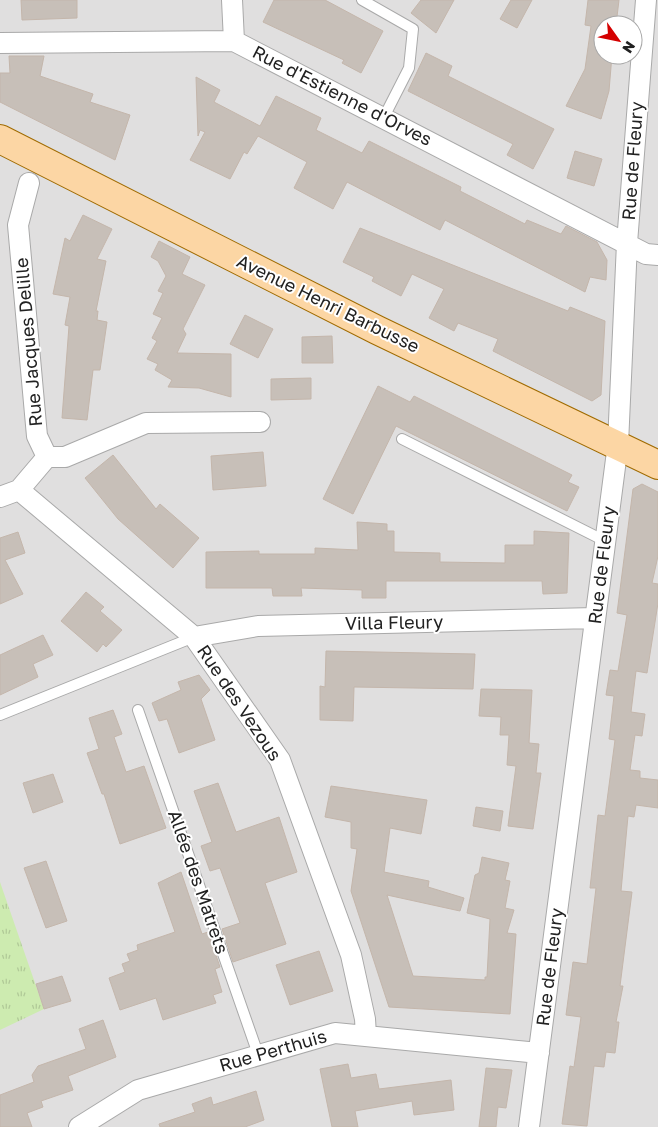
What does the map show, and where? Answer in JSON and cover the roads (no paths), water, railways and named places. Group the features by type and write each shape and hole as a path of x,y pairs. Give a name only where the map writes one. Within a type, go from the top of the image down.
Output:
{"main road":[{"name":"Avenue Henri Barbusse","path":"0,139 377,330 618,444 658,465"}],"street":[{"path":"232,0 234,41"},
{"name":"Rue de Fleury","path":"530,1127 618,444 627,243 646,0"},
{"name":"Rue d'Estienne d'Orves","path":"0,43 234,41 646,254 658,255"},
{"name":"Rue Jacques Delille","path":"29,183 18,225 38,436 47,457"},
{"path":"0,497 19,490 47,457 65,457 146,423 260,422"},
{"name":"Rue des Vezous","path":"19,490 194,637 280,760 351,955 365,1019 366,1035"},
{"name":"Villa Fleury","path":"194,637 258,626 595,618"},
{"name":"Rue Perthuis","path":"79,1127 138,1090 335,1032 539,1053"}],"lane":[{"path":"362,0 413,29 409,68 384,117"},
{"path":"402,439 605,541"},
{"path":"0,715 194,637"},
{"name":"Allée des Matrets","path":"138,710 258,1054"}]}
